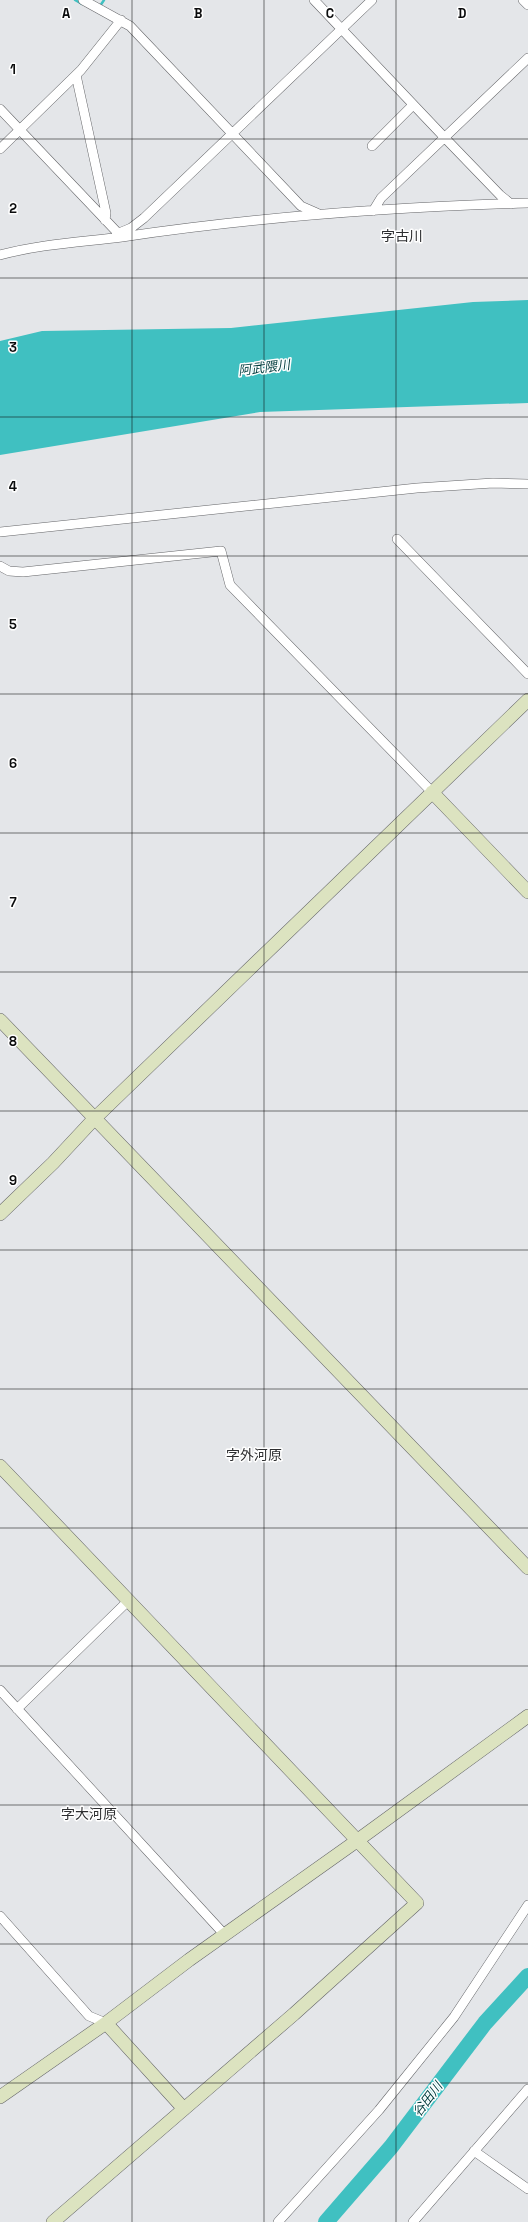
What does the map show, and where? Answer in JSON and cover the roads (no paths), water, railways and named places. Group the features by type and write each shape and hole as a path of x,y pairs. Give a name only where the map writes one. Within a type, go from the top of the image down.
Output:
{"street":[{"path":"83,0 130,26 301,206 319,215"},
{"path":"314,0 413,105 500,195 511,204"},
{"path":"118,236 132,228 144,218 232,132 372,0"},
{"path":"523,0 528,5"},
{"path":"0,149 76,75 121,20"},
{"path":"373,211 381,198 528,58"},
{"path":"76,75 106,213 105,220"},
{"path":"372,146 413,105"},
{"path":"0,109 105,220 118,236"},
{"path":"0,255 43,246 235,222 373,211 528,203"},
{"path":"0,532 417,488 492,483 528,484"},
{"path":"397,540 528,674"},
{"path":"0,566 9,571 23,572 222,551 230,585 528,892"},
{"path":"0,1214 53,1163 94,1119 528,700"},
{"path":"0,1020 528,1568"},
{"path":"0,1466 417,1903 294,2014 53,2222"},
{"path":"17,1708 129,1600"},
{"path":"0,1690 224,1934"},
{"path":"0,2097 106,2023 224,1934 358,1840 528,1716"},
{"path":"278,2222 379,2110 454,2017 528,1905"},
{"path":"0,1916 89,2016 106,2023 184,2109"},
{"path":"413,2222 528,2089"},
{"path":"474,2150 528,2189"}],"water":[{"name":"阿武隈川","path":"528,300 528,403 260,412 0,455 0,341 42,331 231,328 473,302"}],"waterway":[{"path":"75,0 82,4"},
{"path":"100,6 104,0"},
{"name":"谷田川","path":"326,2222 391,2147 485,2023 528,1976"}],"district":[{"name":"字古川","path":"402,236"},
{"name":"字外河原","path":"254,1455"},
{"name":"字大河原","path":"89,1814"}]}
